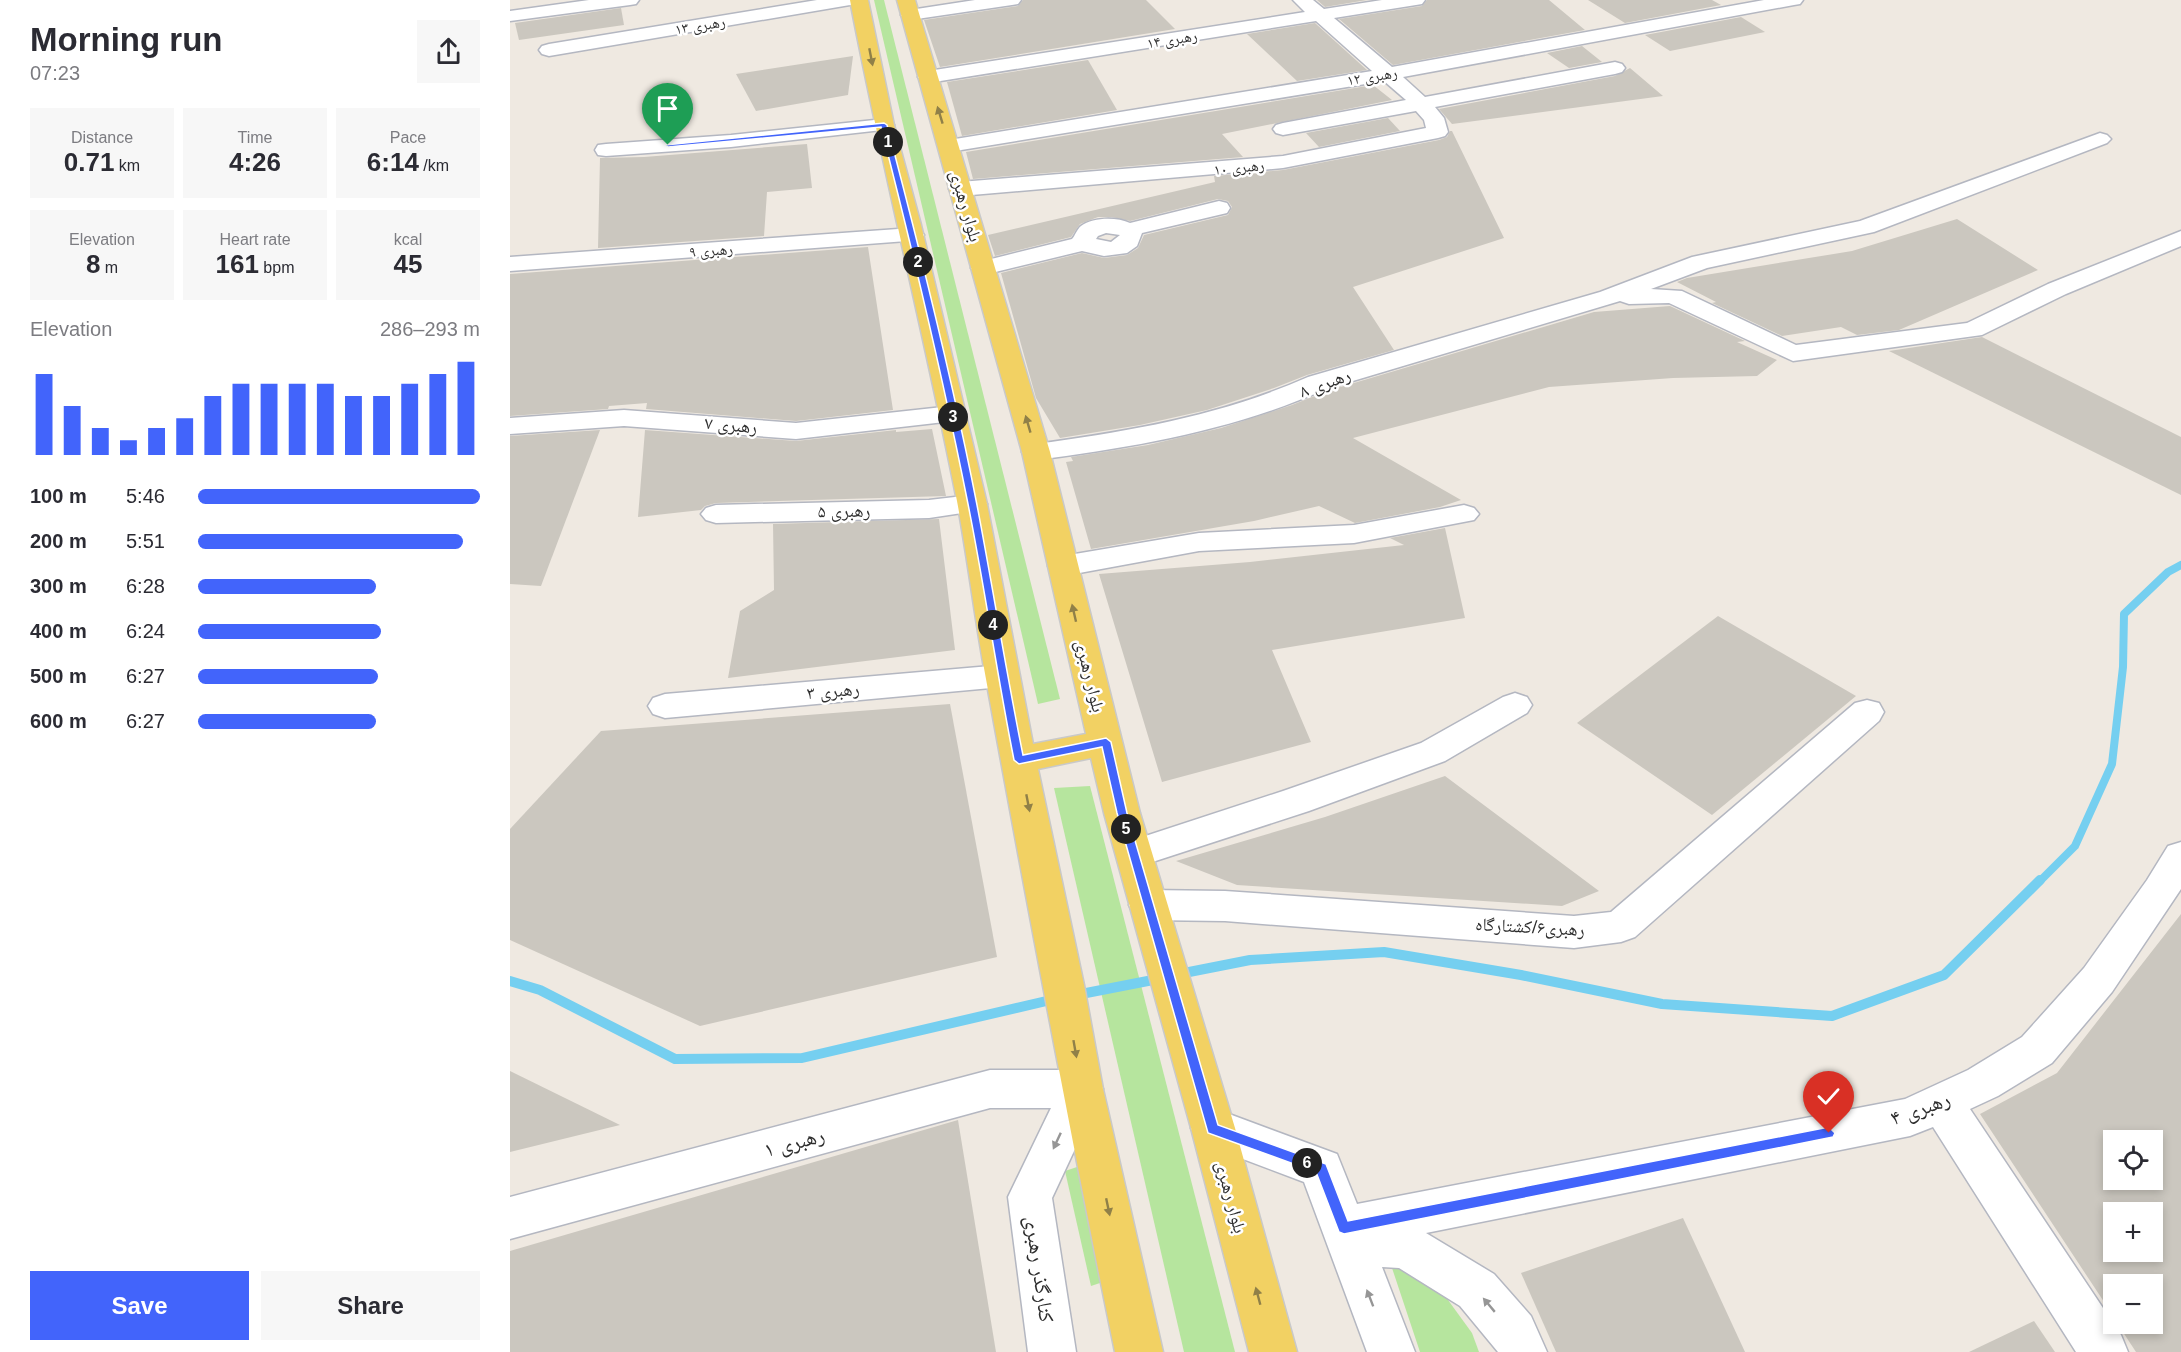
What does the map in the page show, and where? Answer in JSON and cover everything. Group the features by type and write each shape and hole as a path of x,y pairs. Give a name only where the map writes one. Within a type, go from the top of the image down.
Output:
{"main road":[{"path":"860,0 884,125 912,235 972,504 1002,676 1082,1089 1139,1352"},
{"name":"بلوار رهبری","path":"908,7 1036,452 1134,854 1213,1128 1273,1352"},
{"path":"1019,760 1106,742"}],"street":[{"path":"510,16 630,0"},
{"name":"رهبری ۱۳","path":"549,50 850,0"},
{"path":"908,7 1012,0"},
{"name":"رهبری ۱۰","path":"960,189 1283,162 1438,132 1434,118 1421,104 1302,0"},
{"name":"رهبری ۱۴","path":"928,77 1416,0"},
{"name":"رهبری ۱۲","path":"949,146 1388,74 1794,0"},
{"path":"1283,129 1615,68"},
{"path":"606,150 731,141 884,125"},
{"path":"1609,297 1700,262 1866,227 2100,139"},
{"path":"983,268 1085,243 1085,235 1095,228 1111,226 1126,248 1219,208"},
{"name":"رهبری ۹","path":"510,264 912,235"},
{"path":"1609,297 1673,296 1793,353 1973,330 2057,289 2181,238"},
{"name":"رهبری ۸","path":"1036,452 1128,441 1210,420 1286,398 1317,383 1609,297"},
{"name":"رهبری ۷","path":"510,426 624,418 796,431 952,414"},
{"name":"رهبری ۵","path":"716,514 929,509 972,504"},
{"path":"1064,566 1199,542 1354,534 1464,514"},
{"name":"رهبری ۳","path":"664,706 1002,676"},
{"path":"1134,854 1433,752 1515,705"},
{"name":"رهبری۶/کشتارگاه","path":"1150,909 1225,906 1574,932 1621,926 1867,712"},
{"name":"رهبری ۴","path":"1347,1236 1910,1117 1983,1083 2037,1050 2098,980 2160,891 2181,856"},
{"name":"رهبری ۱","path":"510,1218 990,1089 1082,1089"},
{"name":"کنارگذر رهبری","path":"1052,1352 1030,1197 1082,1089"},
{"path":"1941,1102 2104,1352"},
{"path":"1213,1128 1321,1168 1391,1352"},
{"path":"1347,1236 1406,1246 1468,1284 1477,1290 1514,1333 1523,1352"}],"green space":[{"path":"874,0 884,0 1060,699 1038,704"},
{"path":"1090,786 1235,1352 1184,1352 1054,788"},
{"path":"1077,1167 1103,1282 1091,1286 1065,1171"},
{"path":"1391,1265 1440,1289 1472,1333 1479,1352 1420,1352"}],"building":[{"path":"1023,0 1146,0 1175,29 940,67 924,20 1018,6"},
{"path":"1317,0 1367,0 1325,7"},
{"path":"1427,0 1549,0 1585,30 1393,65 1339,19 1422,6"},
{"path":"1588,0 1712,0 1721,5 1625,23"},
{"path":"621,8 624,25 519,40 515,23"},
{"path":"1741,17 1765,32 1670,51 1645,35"},
{"path":"1315,23 1367,70 1297,81 1247,34"},
{"path":"1582,46 1602,62 1569,68 1547,53"},
{"path":"853,56 848,95 756,111 736,74"},
{"path":"1088,60 1117,110 962,136 947,82"},
{"path":"1630,68 1663,96 1452,124 1439,109 1615,76"},
{"path":"1373,85 1392,100 1222,134 1243,157 973,179 966,152"},
{"path":"1388,118 1400,131 1319,147 1306,133"},
{"path":"1450,131 1504,238 1353,287 1394,350 1307,375 1207,410 1140,425 1060,438 1036,398 1001,273 1082,253 1104,258 1127,255 1138,248 1144,235 1228,215 1232,207 1228,201 1218,199 1130,221 1098,217 1080,224 1071,237 995,256 988,235 1215,182 1214,176 1283,170 1439,140 1447,137"},
{"path":"807,144 812,188 767,192 764,236 598,248 600,158 644,157"},
{"path":"1957,219 2038,270 1899,330 1857,335 1841,327 1782,336 1712,303 1716,302 1677,282 1687,278 1852,251"},
{"path":"868,247 893,410 796,421 646,409 647,403 609,406 608,409 510,416 510,274"},
{"path":"1670,306 1745,341 1737,342 1777,360 1757,376 1673,378 1549,387 1353,438 1461,500 1440,507 1355,523 1319,506 1254,521 1091,549 1066,462 1073,461 1071,457 1148,445 1221,428 1327,391 1594,312"},
{"path":"1982,337 2181,437 2181,495 1889,351"},
{"path":"932,429 946,496 716,503 705,506 701,510 638,517 645,430 796,441 896,430 896,432"},
{"path":"600,430 541,586 510,584 510,436"},
{"path":"939,519 955,650 728,678 740,611 774,590 773,524"},
{"path":"1445,528 1465,618 1272,650 1311,742 1162,782 1099,574 1250,562 1404,545 1390,538"},
{"path":"1718,616 1856,696 1712,815 1577,723"},
{"path":"950,704 997,957 700,1026 510,940 510,829 601,731"},
{"path":"1445,776 1599,891 1562,906 1237,885 1176,861 1325,817"},
{"path":"2181,914 2181,1352 2136,1352 2124,1334 2163,1334 2163,1274 2103,1274 2103,1300 1980,1114 2057,1073"},
{"path":"510,1071 620,1125 510,1152"},
{"path":"958,1120 996,1352 510,1352 510,1251"},
{"path":"1683,1218 1745,1352 1556,1352 1521,1273"},
{"path":"2034,1321 2055,1352 1969,1352"}],"waterway":[{"path":"2039,882 2075,846 2112,764 2123,667 2124,614 2168,572 2181,565"},
{"path":"1179,974 1250,960 1384,952 1521,975 1662,1004 1832,1016 1944,975 2040,880"},
{"path":"1076,995 1158,979"},
{"path":"510,981 540,990 675,1059 802,1058 1055,999"}],"route":[{"path":"668,145 731,141 884,125 910,225 972,504 1019,760 1106,742 1122,813 1213,1128 1321,1168 1344,1228 1829,1133"}]}
